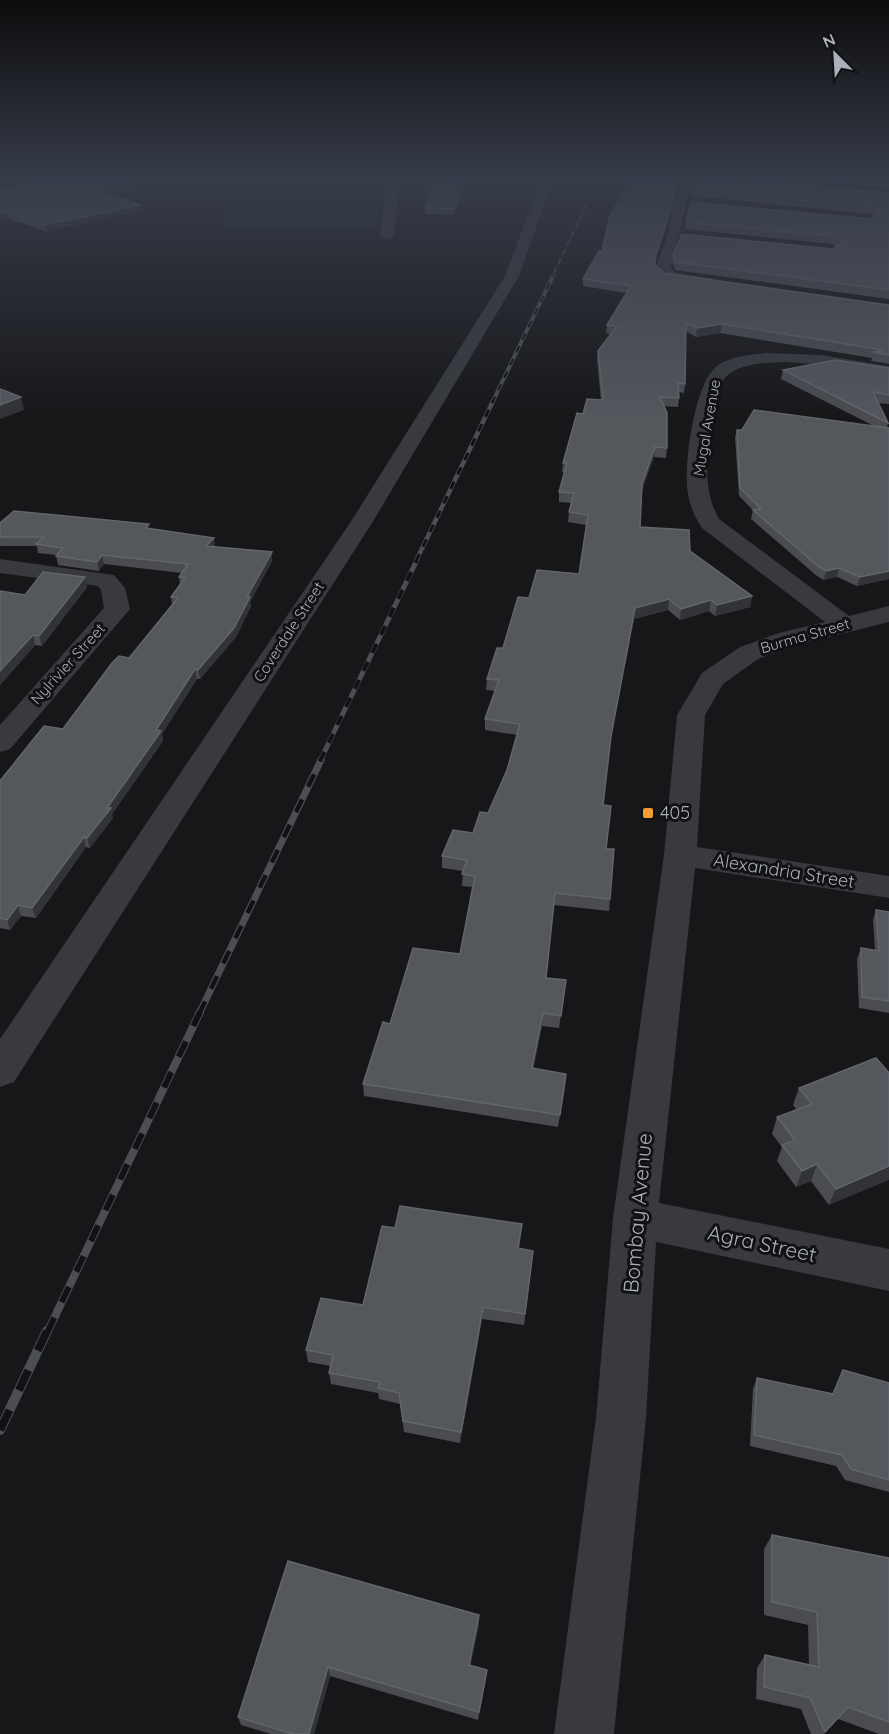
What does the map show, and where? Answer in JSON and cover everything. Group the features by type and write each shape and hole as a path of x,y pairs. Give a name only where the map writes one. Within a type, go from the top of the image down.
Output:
{"street":[{"name":"Coverdale Street","path":"0,1071 361,523 512,276 519,258"},
{"path":"666,258 662,265 663,271 674,277 721,284"},
{"name":"Mugal Avenue","path":"845,625 710,523 703,513 696,477 712,383 715,374 721,369 756,359 805,359 889,371"},
{"name":"Nylrivier Street","path":"0,566 105,580 113,588 116,603 114,614 10,717 0,743"},
{"name":"Burma Street","path":"702,694 712,679 749,653 788,639 889,614"},
{"name":"Bombay Avenue","path":"584,1734 621,1418 635,1218 680,855 690,726 694,706 702,694"},
{"name":"Alexandria Street","path":"680,855 889,887"},
{"name":"Agra Street","path":"635,1218 889,1270"}],"building":[{"path":"595,258 655,258 655,265 664,273 889,305 889,355 873,352 883,350 722,324 697,328 686,323 685,384 678,383 679,398 660,397 667,413 667,448 655,447 642,484 640,527 689,530 690,551 752,596 717,605 711,600 681,609 669,599 635,608 611,736 603,805 611,806 606,849 614,849 610,899 555,893 546,978 566,980 561,1016 543,1013 532,1068 566,1074 560,1115 363,1084 383,1022 390,1024 413,948 460,954 475,876 462,874 467,860 442,856 453,830 473,833 480,812 488,813 507,770 520,724 485,719 499,680 487,679 497,648 503,648 518,597 529,598 537,570 579,574 588,515 569,512 574,493 559,492 567,463 563,463 577,413 583,414 587,399 603,400 598,351 617,326 607,325 631,286 583,279"},
{"path":"674,258 889,258 889,290 676,262"},
{"path":"835,360 889,368 889,395 873,392 888,423 783,370"},
{"path":"0,389 21,397 0,405"},
{"path":"754,410 889,428 889,571 860,577 839,568 826,571 753,510 761,509 740,488 737,430 742,430"},
{"path":"14,511 149,524 146,528 214,538 206,546 272,552 247,597 250,597 234,628 198,670 195,669 156,730 161,731 107,808 111,808 87,838 84,837 32,908 18,905 7,920 0,918 0,781 44,726 63,729 112,663 119,656 129,658 178,598 171,597 185,578 179,577 188,564 102,555 97,562 56,556 63,548 36,544 44,537 0,537 0,523"},
{"path":"43,572 85,577 39,636 33,635 0,671 0,591 25,595"},
{"path":"876,910 889,912 889,1001 862,997 861,948 879,951"},
{"path":"876,1058 889,1073 889,1166 836,1189 817,1164 802,1171 782,1145 795,1140 777,1117 812,1104 799,1088"},
{"path":"400,1206 522,1224 518,1248 533,1251 525,1314 483,1307 461,1432 403,1421 399,1393 378,1388 380,1382 329,1373 333,1355 306,1350 321,1298 363,1305 382,1226 395,1228"},
{"path":"843,1370 889,1383 889,1480 851,1469 842,1455 754,1435 757,1378 833,1394"},
{"path":"772,1535 889,1558 889,1722 848,1707 825,1732 810,1698 764,1687 765,1655 819,1667 817,1612 772,1602"},
{"path":"288,1561 479,1615 469,1665 487,1670 479,1712 328,1667 309,1734 293,1734 238,1717"}],"railway":[{"path":"552,277 561,258"},
{"path":"492,403 553,276"},
{"path":"416,561 493,401"},
{"path":"320,761 417,560"},
{"path":"199,1014 321,760"},
{"path":"47,1333 200,1012"},
{"path":"0,1430 47,1331"}],"place":[{"name":"405","path":"648,813"}]}
